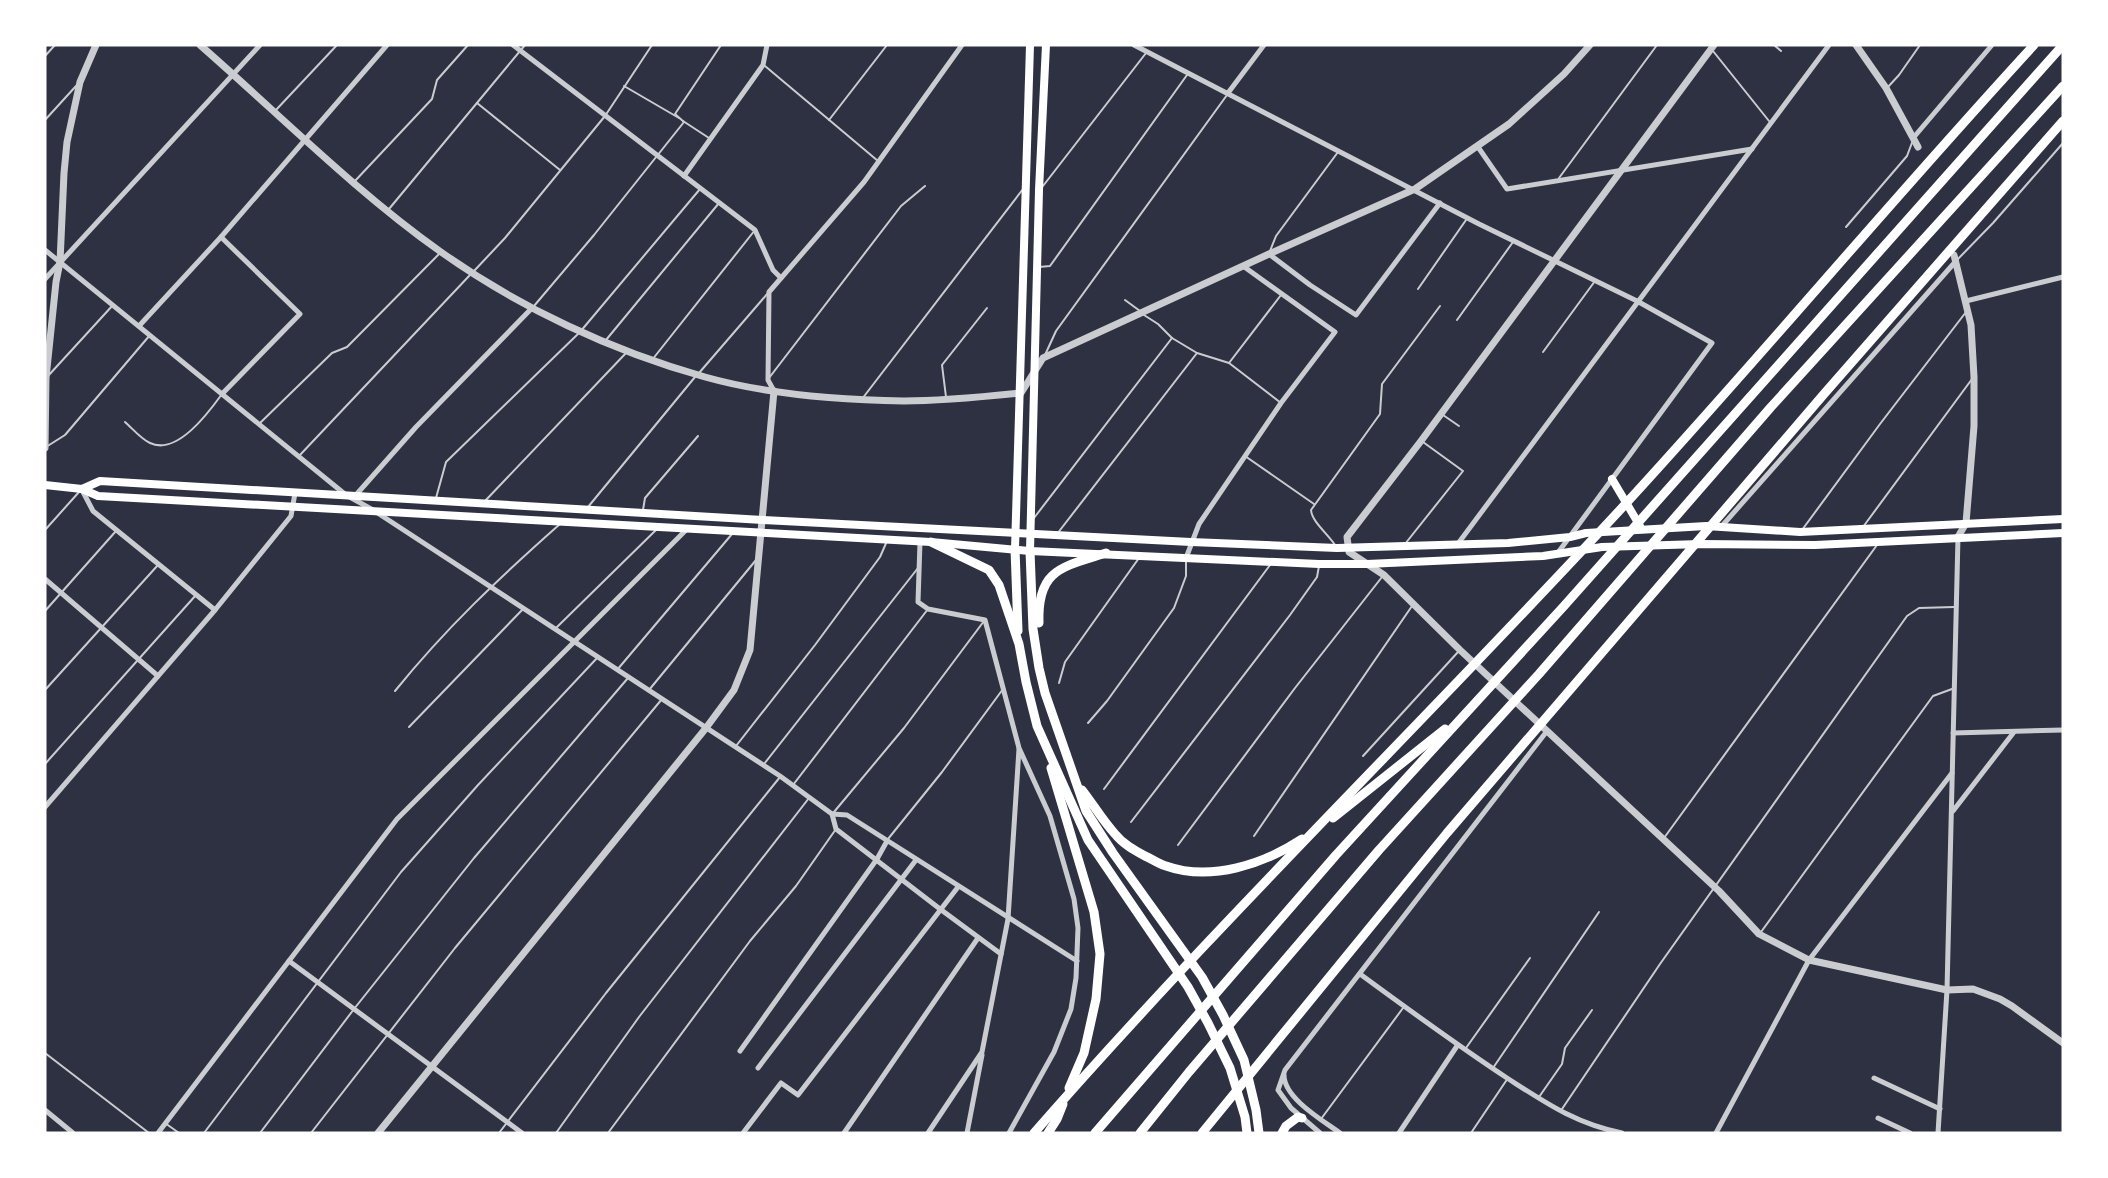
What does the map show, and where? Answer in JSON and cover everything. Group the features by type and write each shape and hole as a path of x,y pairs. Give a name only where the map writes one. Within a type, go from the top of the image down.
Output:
{"highway":[{"path":"1034,1133 1222,926 1469,671 1620,509 2034,45"},
{"path":"1095,1133 1336,855 1588,579 2062,45"},
{"path":"1140,1133 1189,1072 1379,850 1539,674 1771,407 2063,86"},
{"path":"1202,1133 1447,833 1808,412 2063,121"},
{"path":"931,542 989,570 999,585 1019,644"},
{"path":"1015,549 1019,644 1026,682 1037,726 1094,912 1100,954 1096,999 1084,1053 1057,1119 1047,1133"},
{"path":"1030,550 1033,629 1045,693 1086,811 1113,853 1202,977 1223,1015 1244,1060 1259,1133"},
{"path":"1040,668 1038,608 1043,589 1050,576 1065,566 1106,553"},
{"path":"1077,782 1116,835 1131,848 1165,866 1187,871 1213,871 1243,866 1272,856 1336,816 1470,709"},
{"path":"1037,726 1088,840 1188,987 1222,1050 1242,1107 1247,1133"},
{"path":"1282,1133 1292,1120 1298,1116 1302,1118"}],"main road":[{"path":"1015,549 1030,45"},
{"path":"1030,550 1039,190 1046,45"},
{"path":"1612,479 1643,530"},
{"path":"82,489 100,480 763,519 1337,548 1508,543 1570,537 1586,533 1706,526 1800,532 2063,519"},
{"path":"45,485 82,489 98,496 931,542 1030,550 1319,564 1367,564 1557,554 1602,547 1701,544 1815,545 2063,533"}],"street":[{"path":"45,448 46,379 60,262 63,172 80,81 96,45"},
{"path":"200,45 354,182 441,252 532,308 604,342 651,361 697,375 774,391 861,400 946,400 1021,393 1044,358 1415,189 1509,124 1563,74 1590,45"},
{"path":"45,279 260,45"},
{"path":"139,326 221,237 387,45"},
{"path":"513,45 755,230 772,270 781,278"},
{"path":"684,176 763,65 767,45"},
{"path":"378,1133 706,728 734,690 750,650 760,556 774,391 768,380 769,292 830,223 962,45"},
{"path":"1134,45 1468,218 1637,301 1712,343 1557,554"},
{"path":"1228,93 1264,45"},
{"path":"1457,545 1829,45"},
{"path":"1856,45 1886,88 1918,147"},
{"path":"1914,138 1992,45"},
{"path":"1713,47 1421,441 1347,537 1349,552 1384,575 1460,650 1714,887 1759,934 1809,960 1947,990 1973,990 2000,999 2063,1043"},
{"path":"1478,147 1506,189 1752,148"},
{"path":"1269,254 1356,315 1440,203"},
{"path":"221,237 300,314 222,394"},
{"path":"45,250 346,495 373,510 650,690 780,776 832,814 847,815 1077,961"},
{"path":"1938,1133 1947,990 1958,537 1966,523 1974,426 1974,377 1968,310 1955,258"},
{"path":"1720,527 1955,258"},
{"path":"1186,558 1199,524 1281,403 1335,332 1243,266"},
{"path":"1966,301 2063,277"},
{"path":"355,496 416,427 532,308"},
{"path":"82,489 93,511 215,610"},
{"path":"45,807 215,610 291,516 295,493"},
{"path":"158,1133 397,819 687,529"},
{"path":"920,542 918,602 928,609 985,620 1019,748 1050,816 1074,899 1078,928 1077,961 1071,1009 1054,1052 1009,1133"},
{"path":"45,579 158,676"},
{"path":"1953,733 2063,730"},
{"path":"1320,1133 1281,1097 1278,1090 1285,1070 1547,731"},
{"path":"1952,812 2014,732"},
{"path":"968,1133 1008,919 1019,748"},
{"path":"1716,1133 1809,960 1953,771"},
{"path":"832,814 836,829 1001,954"},
{"path":"740,1051 877,859 887,841"},
{"path":"758,1068 916,860"},
{"path":"743,1133 781,1083 798,1095 958,887"},
{"path":"844,1133 978,938"},
{"path":"289,961 522,1133"},
{"path":"1360,974 1457,1046 1538,1098 1597,1128 1622,1133"},
{"path":"1399,1133 1457,1046"},
{"path":"928,1133 982,1052"},
{"path":"1285,1070 1286,1086 1293,1096 1340,1133"},
{"path":"1874,1078 1940,1109"},
{"path":"45,1110 73,1133"},
{"path":"1878,1118 1910,1133"}],"lane":[{"path":"45,56 55,45"},
{"path":"275,111 337,45"},
{"path":"354,182 432,99 437,80 468,45"},
{"path":"389,210 525,45"},
{"path":"298,456 498,246 605,117 652,45"},
{"path":"684,122 675,114 721,45"},
{"path":"829,120 886,45"},
{"path":"1558,180 1657,45"},
{"path":"1774,45 1781,51"},
{"path":"1886,88 1899,75 1920,45"},
{"path":"1713,47 1771,123"},
{"path":"1039,190 1147,52"},
{"path":"763,65 878,161"},
{"path":"1038,267 1050,266 1189,73"},
{"path":"45,120 80,81"},
{"path":"624,86 711,140"},
{"path":"1044,358 1056,331 1228,93"},
{"path":"477,103 561,170"},
{"path":"532,308 594,235 684,122"},
{"path":"1846,227 1907,156 1914,138"},
{"path":"1955,258 1993,223 2063,143"},
{"path":"1269,254 1276,236 1339,150"},
{"path":"861,400 1027,185"},
{"path":"768,380 901,206 925,186"},
{"path":"435,500 446,462 580,332 700,189"},
{"path":"604,342 719,203"},
{"path":"1418,289 1468,218"},
{"path":"651,361 755,230"},
{"path":"1457,320 1514,241"},
{"path":"259,424 332,352 347,347 441,252"},
{"path":"1543,352 1595,281"},
{"path":"586,509 769,292"},
{"path":"1229,363 1281,295"},
{"path":"1125,300 1158,324 1172,338 1197,353 1229,363 1281,403"},
{"path":"46,379 113,305"},
{"path":"1337,548 1328,533 1311,514 1314,505 1380,414 1382,384 1440,306"},
{"path":"946,400 942,365 987,308"},
{"path":"1800,532 1968,310"},
{"path":"45,448 65,435 150,335"},
{"path":"1030,523 1172,338"},
{"path":"484,503 628,351"},
{"path":"1057,535 1197,353"},
{"path":"1862,530 1974,377"},
{"path":"125,422 151,444 174,443 189,432 222,394"},
{"path":"1441,413 1459,426"},
{"path":"642,512 645,498 698,436"},
{"path":"1404,546 1462,471 1421,441"},
{"path":"1245,456 1314,505"},
{"path":"45,530 82,489"},
{"path":"395,691 435,643 489,587 562,522"},
{"path":"556,629 659,527"},
{"path":"45,611 116,531"},
{"path":"617,670 734,532"},
{"path":"735,748 880,557 886,541"},
{"path":"1663,840 1879,542"},
{"path":"1059,682 1065,662 1138,563 1140,555"},
{"path":"650,690 760,556"},
{"path":"1088,723 1107,701 1174,608 1186,576 1186,558"},
{"path":"1104,789 1272,562"},
{"path":"45,690 158,564"},
{"path":"1131,822 1290,615 1317,577 1319,564"},
{"path":"763,765 918,568"},
{"path":"1178,845 1295,688 1384,575"},
{"path":"45,764 196,594"},
{"path":"1254,836 1414,604"},
{"path":"1560,1111 1714,887 1907,616 1919,608 1958,606"},
{"path":"409,727 524,608"},
{"path":"793,785 928,609"},
{"path":"832,814 904,728 985,620"},
{"path":"1363,756 1460,650"},
{"path":"204,1133 401,872 478,785 598,657"},
{"path":"260,1133 354,1009 474,858 629,677"},
{"path":"1759,934 1933,696 1955,688"},
{"path":"887,841 942,772 1003,689"},
{"path":"311,1133 387,1033 526,861 662,699"},
{"path":"499,1133 613,984 780,776"},
{"path":"556,1133 639,1017 809,798"},
{"path":"609,1133 750,941 796,886 836,829"},
{"path":"1492,1068 1599,912"},
{"path":"1464,1050 1530,958"},
{"path":"1321,1119 1404,1007"},
{"path":"1538,1098 1562,1064 1565,1048 1592,1010"},
{"path":"45,1053 148,1133"},
{"path":"1471,1133 1508,1078"},
{"path":"165,1123 178,1133"}]}
